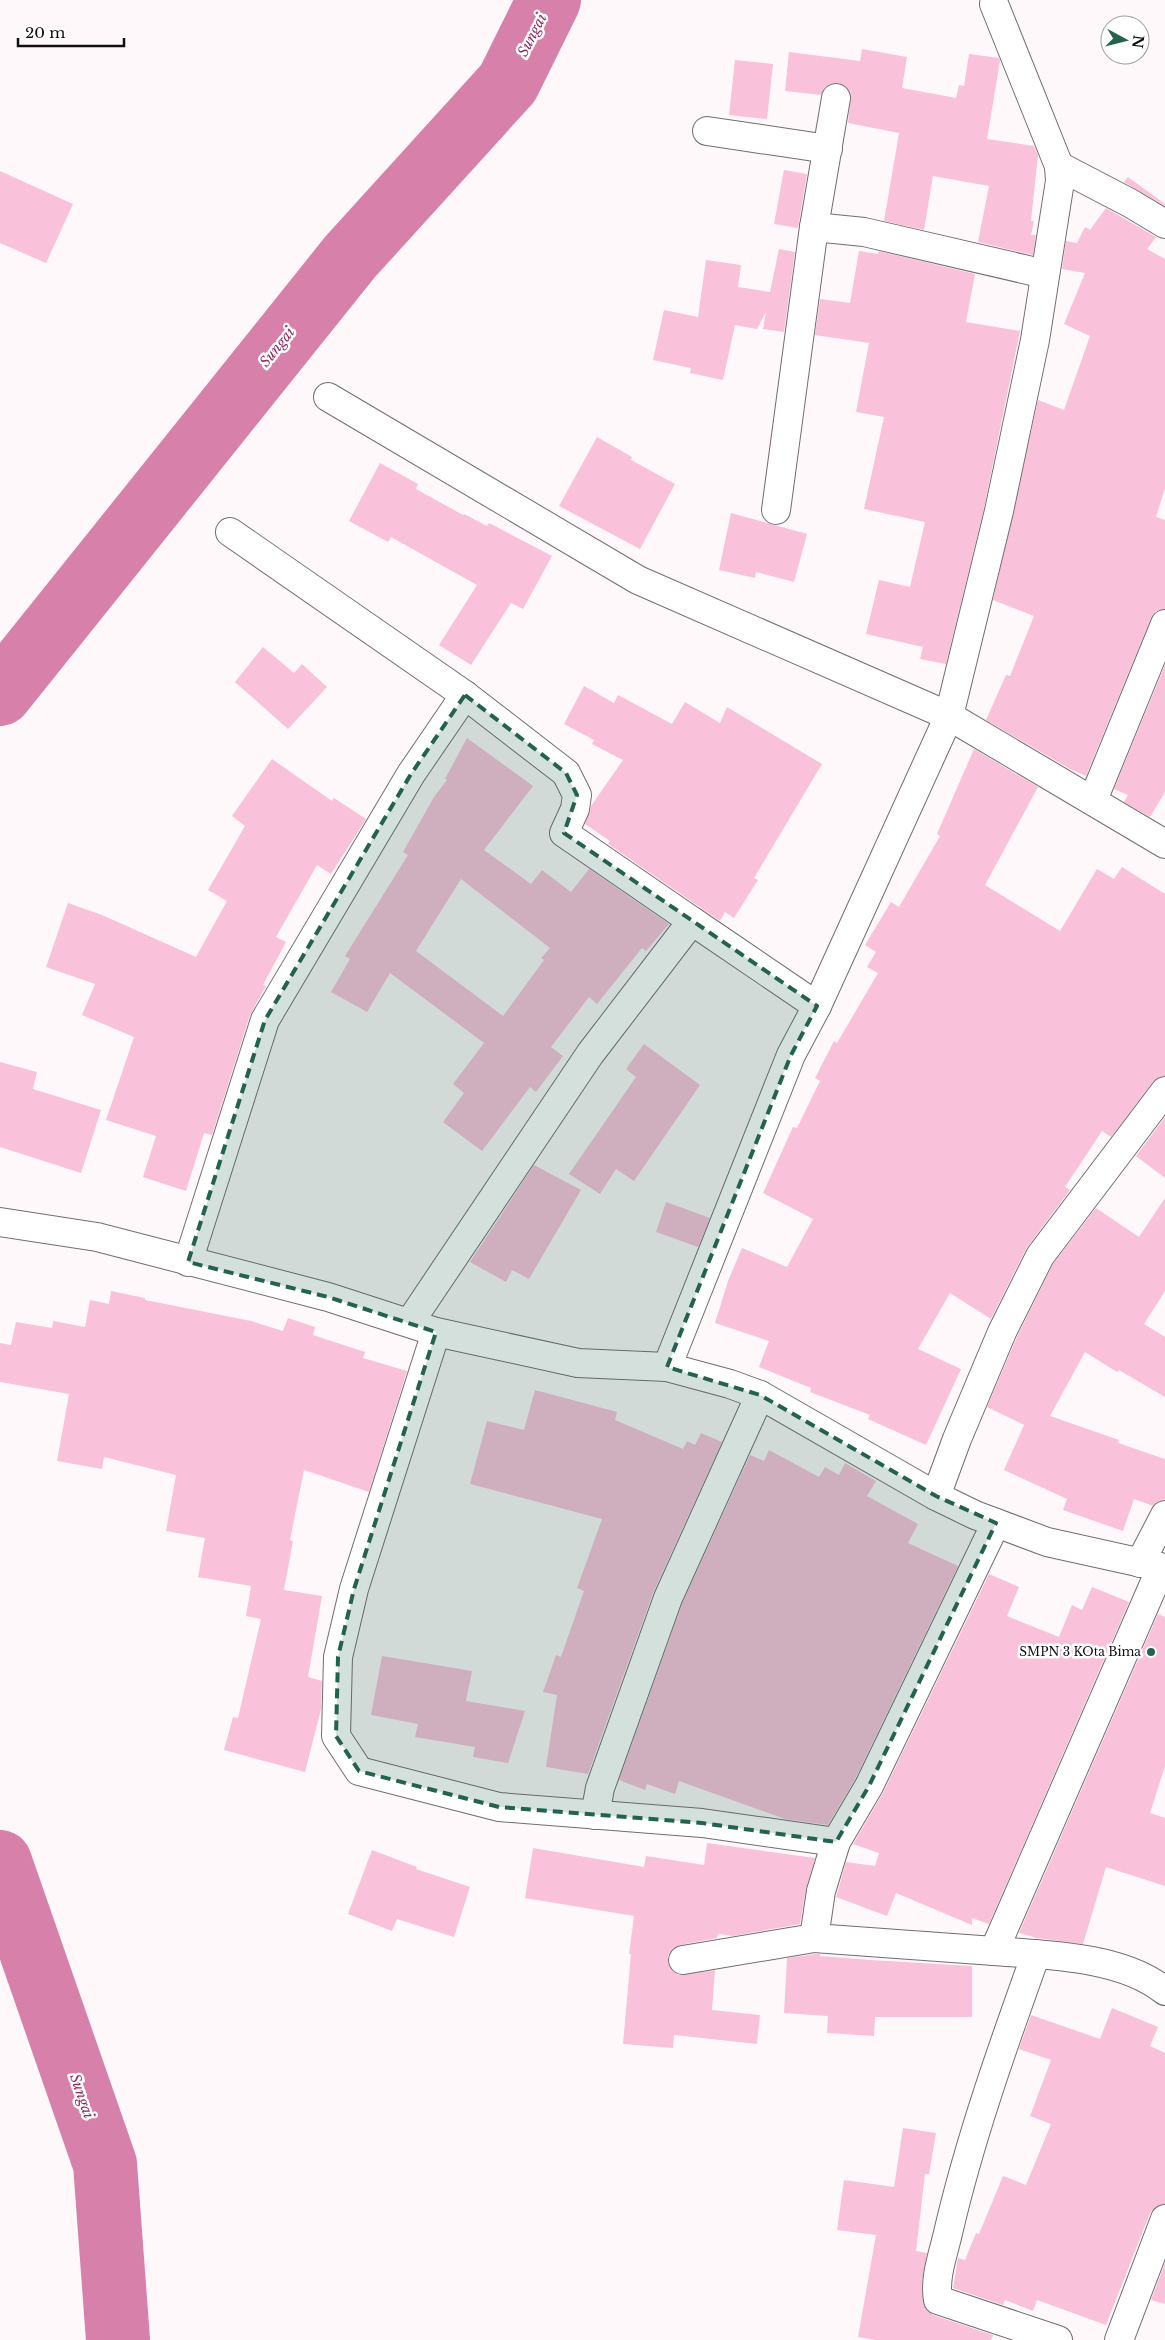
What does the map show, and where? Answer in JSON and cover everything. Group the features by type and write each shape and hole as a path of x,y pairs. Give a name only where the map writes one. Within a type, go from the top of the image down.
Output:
{"main road":[{"path":"667,1367 791,1056 817,1006 949,716 999,511 1035,340 1060,181 1059,166 994,4"},
{"path":"776,510 814,227 836,98"},
{"path":"707,131 828,149"},
{"path":"1059,166 1130,203 1165,224"},
{"path":"814,227 864,232 1046,274"},
{"path":"328,397 638,580 949,716 1165,844"},
{"path":"230,532 465,695 566,773 577,795 575,809 564,833 817,1006"},
{"path":"1093,800 1165,624"},
{"path":"188,1262 265,1020 411,774 465,695"},
{"path":"410,1322 590,1054 692,921"},
{"path":"936,1496 957,1438 1002,1332 1040,1256 1165,1091"},
{"path":"0,1222 97,1237 328,1297 436,1332 578,1362 667,1367 730,1384 760,1396 936,1496 996,1523 1047,1542 1155,1566"},
{"path":"436,1332 354,1589 338,1657 336,1736 359,1770 499,1807 702,1823 836,1842"},
{"path":"595,1815 600,1788 668,1598 760,1396"},
{"path":"994,1951 1155,1566 1165,1515"},
{"path":"814,1938 821,1891 836,1842 869,1786 996,1523"},
{"path":"683,1960 814,1938 1073,1958 1128,1970 1165,1991"},
{"path":"1036,1954 994,2072 953,2210 936,2286 938,2300 1058,2340"},
{"path":"1118,2340 1165,2219"}],"highlighted area":[{"path":"465,695 566,773 577,795 564,833 817,1006 791,1055 667,1367 760,1395 936,1496 996,1523 869,1786 836,1842 702,1823 499,1807 359,1771 336,1736 338,1657 354,1589 436,1332 328,1297 188,1262 265,1020 411,774"}],"building":[{"path":"862,49 907,57 902,88 956,98 959,85 964,86 969,54 999,58 987,139 1034,146 1038,155 1031,221 1034,221 1031,235 1036,235 1033,255 978,242 989,186 933,176 924,230 884,221 899,133 848,123 851,93 846,86 839,83 830,84 824,88 821,95 785,91 789,52 860,61"},
{"path":"735,60 773,64 767,119 729,115"},
{"path":"784,170 807,174 798,228 774,224"},
{"path":"0,171 73,204 46,263 0,243"},
{"path":"1128,177 1165,204 1165,206 1124,182"},
{"path":"1106,208 1156,237 1147,249 1165,259 1165,488 1156,517 1165,520 1165,609 1156,611 1151,618 1086,776 1070,769 986,720 1006,675 1010,676 1034,616 993,600 1038,400 1064,410 1090,336 1064,324 1085,273 1062,269 1066,241 1077,243 1085,227 1090,230"},
{"path":"779,249 795,252 784,332 763,329 766,312 757,329 735,325 723,380 690,373 691,368 653,360 664,310 698,317 706,260 741,265 738,287 770,292"},
{"path":"859,251 878,254 879,251 975,274 966,322 1020,331 984,508 946,664 920,659 923,647 866,634 879,580 910,587 925,522 864,509 884,417 856,412 869,343 815,335 820,299 850,303"},
{"path":"597,437 632,457 631,460 675,484 640,549 559,506"},
{"path":"380,463 418,484 416,489 463,515 487,526 489,523 552,556 523,609 511,603 471,665 439,645 477,585 391,537 388,542 349,521"},
{"path":"731,513 807,534 794,582 756,572 755,578 719,570"},
{"path":"263,647 294,673 302,664 327,687 288,729 235,682"},
{"path":"1165,665 1165,792 1150,817 1124,802 1128,795 1114,789"},
{"path":"584,686 614,703 618,695 672,724 685,702 720,723 727,707 822,764 754,878 758,880 734,918 725,912 720,921 608,844 610,841 585,824 591,806 623,760 592,744 594,740 564,724"},
{"path":"467,738 533,786 484,850 531,884 542,870 571,892 589,869 669,924 646,951 642,948 597,1004 589,997 551,1047 563,1056 536,1092 530,1087 482,1151 443,1122 464,1093 453,1084 484,1043 390,973 367,1012 331,992 350,959 345,956 408,855 403,852 434,797 447,780 445,779","holes":["461,879 550,948 541,958 544,960 503,1016 416,951"]},
{"path":"974,749 1038,787 985,885 1060,931 1097,869 1114,879 1122,867 1165,894 1165,1076 1159,1077 1153,1082 1111,1137 1102,1131 1065,1187 1070,1190 1026,1249 991,1319 950,1293 918,1349 961,1369 926,1445 868,1419 870,1415 810,1392 811,1388 759,1367 769,1341 715,1323 728,1281 742,1248 787,1267 813,1219 763,1193 793,1127 797,1128 820,1081 815,1078 834,1041 837,1043 878,973 867,967 876,952 865,945 891,902 899,907 940,836 937,834"},
{"path":"272,759 332,801 334,798 366,819 331,874 317,865 276,937 286,942 263,985 266,986 250,1015 212,1135 204,1133 186,1191 143,1177 156,1136 106,1120 134,1037 82,1015 95,984 46,967 68,903 102,915 196,957 227,901 208,890 245,826 232,816"},
{"path":"644,1044 700,1085 634,1181 616,1169 600,1194 569,1174 636,1077 626,1069"},
{"path":"0,1062 37,1072 33,1089 101,1110 81,1173 0,1147"},
{"path":"1165,1117 1165,1178 1136,1156"},
{"path":"534,1165 581,1190 529,1279 512,1270 506,1282 470,1262"},
{"path":"1165,1198 1165,1291 1144,1324 1165,1337 1165,1397 1119,1370 1117,1372 1085,1352 1050,1416 1119,1440 1118,1443 1165,1459 1165,1499 1153,1506 1134,1499 1123,1531 1063,1510 1067,1499 1004,1470 1024,1425 987,1407 1016,1339 1053,1264 1096,1208 1139,1237"},
{"path":"666,1202 710,1218 698,1247 656,1232"},
{"path":"111,1291 145,1298 145,1300 251,1321 283,1331 288,1318 315,1327 313,1335 365,1352 363,1358 407,1371 369,1492 304,1470 290,1540 293,1541 284,1590 322,1596 308,1677 322,1681 321,1709 305,1772 224,1750 233,1717 238,1718 261,1619 246,1616 251,1586 198,1577 205,1538 166,1531 176,1475 104,1457 102,1469 57,1461 69,1394 0,1382 0,1343 11,1345 16,1322 52,1328 53,1321 85,1327 90,1300 109,1304"},
{"path":"535,1390 617,1412 615,1420 683,1449 687,1441 695,1445 701,1433 722,1442 653,1593 588,1774 546,1767 557,1695 543,1692 556,1655 561,1657 584,1591 577,1588 602,1519 470,1484 487,1421 524,1430"},
{"path":"769,1450 819,1477 825,1467 839,1475 845,1463 876,1481 867,1496 918,1524 908,1543 958,1566 855,1779 828,1825 785,1819 679,1781 675,1794 647,1784 645,1790 619,1780 682,1604 750,1455 764,1461"},
{"path":"989,1574 1019,1587 1007,1616 1059,1637 1072,1605 1082,1610 1092,1587 1129,1602 989,1924 972,1918 972,1925 896,1893 887,1916 836,1897 846,1862 875,1866 879,1853 853,1844 883,1793"},
{"path":"1158,1614 1165,1617 1165,1766 1150,1813 1165,1818 1165,1886 1106,1867 1083,1944 1037,1938 1019,1933"},
{"path":"382,1656 472,1671 466,1701 525,1711 508,1763 473,1757 475,1747 415,1737 418,1724 371,1715"},
{"path":"707,1843 815,1858 806,1889 800,1924 733,1936 718,1934 717,1938 680,1945 673,1948 668,1955 671,1970 678,1975 715,1970 712,2010 760,2015 757,2044 674,2035 673,2048 623,2044 631,1954 629,1954 634,1916 525,1898 533,1848 644,1867 646,1856 704,1865"},
{"path":"372,1850 417,1867 416,1869 470,1887 454,1937 397,1919 392,1931 348,1914"},
{"path":"815,1954 871,1960 972,1966 972,2017 875,2017 874,2036 827,2033 828,2016 784,2013 787,1958"},
{"path":"1112,2008 1158,2027 1150,2046 1165,2053 1165,2204 1156,2207 1150,2213 1106,2325 1037,2300 1033,2311 1005,2300 1003,2305 953,2288 958,2258 965,2260 976,2233 979,2234 1003,2176 1026,2185 1051,2124 1030,2116 1051,2060 1019,2049 1031,2015 1100,2039"},
{"path":"903,2128 936,2133 929,2174 925,2174 916,2251 927,2253 922,2282 923,2302 926,2310 933,2315 993,2335 991,2340 876,2340 858,2337 876,2235 837,2230 844,2180 894,2187"},
{"path":"1165,2263 1165,2304 1151,2300"}],"waterway":[{"name":"Sungai","path":"0,694 350,257 508,83 549,0"},
{"name":"Sungai","path":"0,1862 105,2164 118,2340"}],"place":[{"name":"SMPN 3 KOta Bima","path":"1151,1652"}]}
